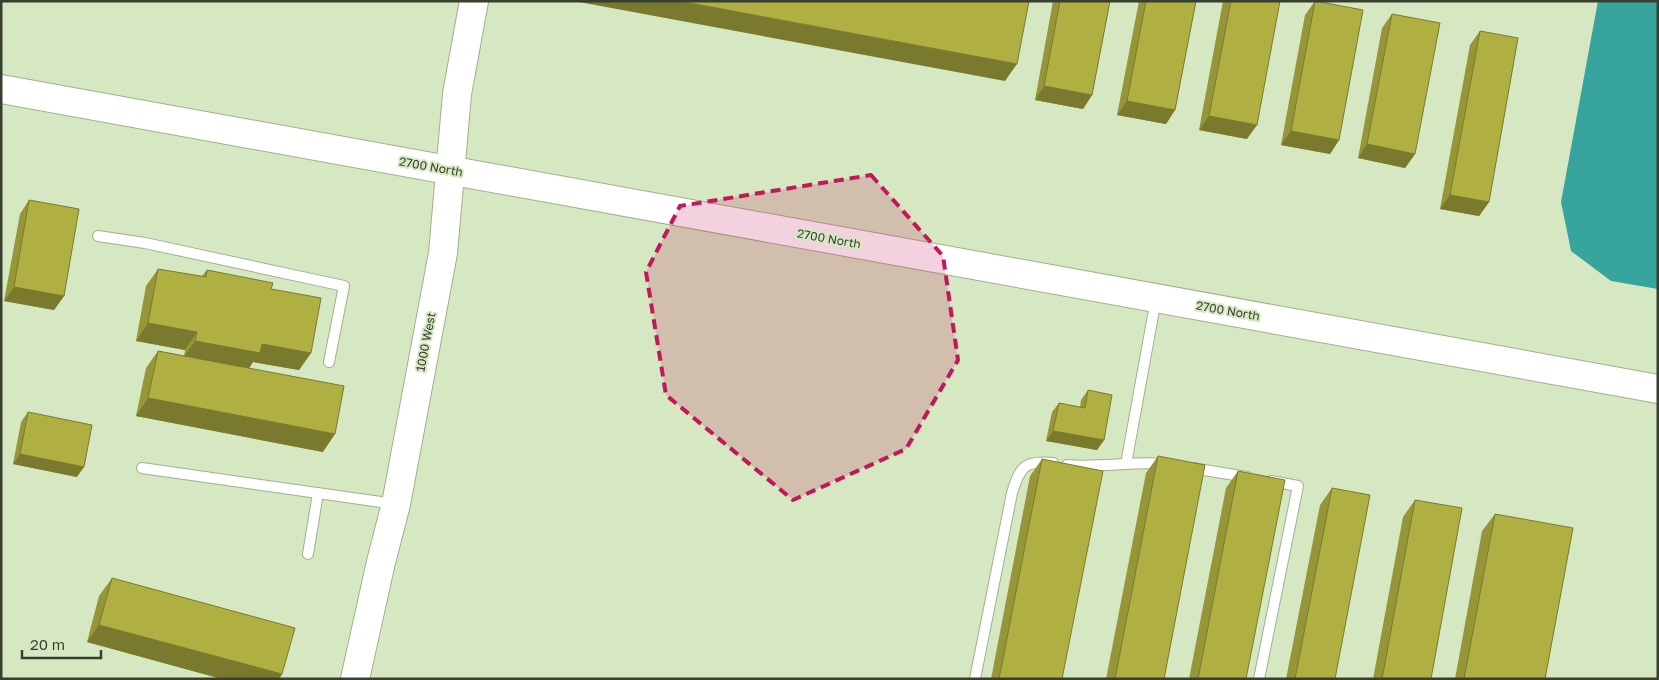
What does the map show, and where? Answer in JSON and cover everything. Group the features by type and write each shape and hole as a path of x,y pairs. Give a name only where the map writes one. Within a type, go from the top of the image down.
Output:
{"main road":[{"name":"1000 West","path":"355,679 396,504 445,240 457,94 474,1"},
{"name":"2700 North","path":"1,89 1658,389"}],"lane":[{"path":"98,236 145,243 344,286 329,362"},
{"path":"1126,464 1156,298"},
{"path":"976,679 1012,493 1023,467 1029,463 1044,462 1079,466 1126,464 1176,466 1298,486 1259,679"},
{"path":"142,468 396,504"},
{"path":"308,554 318,493"}],"highlighted area":[{"path":"871,175 943,256 958,360 906,449 793,500 666,395 646,272 680,206"}],"water":[{"path":"1598,1 1658,1 1658,289 1611,281 1571,251 1561,202"}],"building":[{"path":"679,1 1029,1 1017,64"},
{"path":"1060,1 1110,1 1092,95 1044,86"},
{"path":"1146,1 1196,1 1175,110 1127,101"},
{"path":"1231,1 1280,1 1257,125 1209,116"},
{"path":"1315,1 1363,10 1339,140 1291,131"},
{"path":"1392,14 1440,23 1415,154 1367,144"},
{"path":"1480,31 1518,38 1489,202 1450,195"},
{"path":"29,200 79,209 64,296 14,287"},
{"path":"158,269 206,277 207,270 273,283 271,289 321,298 311,353 262,344 260,353 195,341 197,332 148,323"},
{"path":"158,351 344,386 335,434 148,398"},
{"path":"1088,390 1112,395 1104,440 1053,431 1059,403 1085,408"},
{"path":"28,412 92,425 84,467 20,454"},
{"path":"1158,456 1205,465 1164,679 1115,679"},
{"path":"1042,459 1103,471 1062,679 999,679"},
{"path":"1238,471 1285,480 1246,679 1198,679"},
{"path":"1332,488 1370,495 1335,679 1295,679"},
{"path":"1415,500 1462,508 1431,679 1382,679"},
{"path":"1495,514 1573,528 1545,679 1464,679"},
{"path":"112,578 295,628 282,674 99,625"}]}
